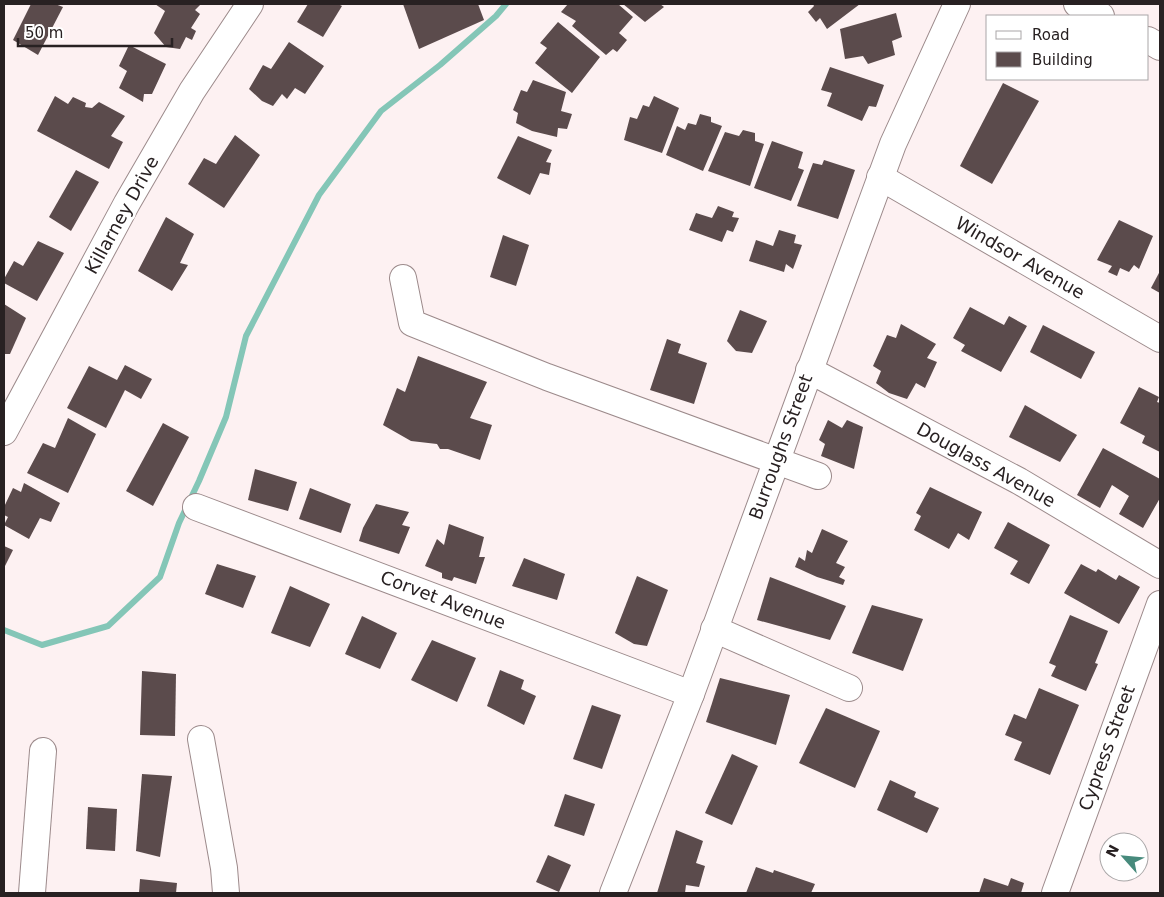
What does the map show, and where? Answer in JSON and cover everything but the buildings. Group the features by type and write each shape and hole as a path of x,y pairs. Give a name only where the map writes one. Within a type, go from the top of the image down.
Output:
{"street":[{"name":"Killarney Drive","path":"4,432 127,203 192,91 250,4"},
{"name":"Burroughs Street","path":"613,893 691,694 880,178 957,4"},
{"path":"1078,4 1100,15"},
{"path":"1149,41 1160,47"},
{"name":"Windsor Avenue","path":"880,178 1160,340"},
{"path":"404,278 412,322 547,377 818,476"},
{"name":"Douglass Avenue","path":"809,370 1019,481 1160,565"},
{"name":"Corvet Avenue","path":"196,507 691,694"},
{"name":"Cypress Street","path":"1055,893 1160,604"},
{"path":"714,629 849,688"},
{"path":"201,739 224,868 226,893"},
{"path":"32,893 43,751"}],"waterway":[{"path":"4,630 42,645 108,626 160,577 179,523 226,417 246,336 319,195 381,111 440,65 496,16 506,4"}]}
